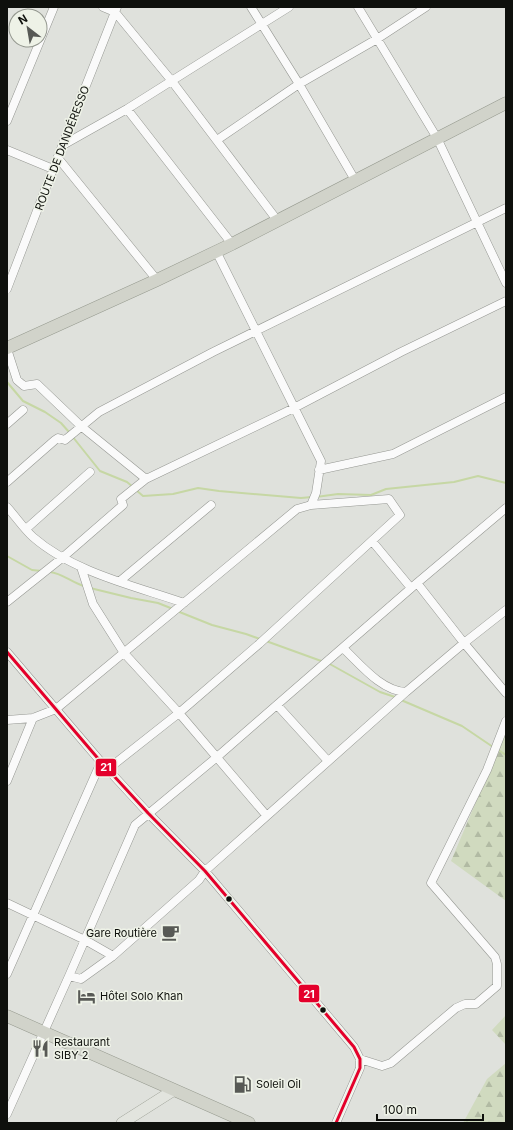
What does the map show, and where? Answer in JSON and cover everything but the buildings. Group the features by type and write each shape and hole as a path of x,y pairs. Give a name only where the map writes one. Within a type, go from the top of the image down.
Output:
{"highway":[{"path":"7,348 157,280 232,244 506,103"},
{"path":"7,1016 249,1123"}],"main road":[{"path":"122,1123 174,1090"}],"street":[{"path":"7,121 54,7"},
{"path":"103,7 115,9 277,220"},
{"path":"251,7 355,180"},
{"path":"63,145 127,109 289,7"},
{"path":"358,7 437,138 506,283"},
{"path":"217,140 298,84 377,39 426,7"},
{"name":"ROUTE DE DANDÉRESSO","path":"7,290 115,9"},
{"path":"127,109 232,244"},
{"path":"7,150 53,169"},
{"path":"58,158 157,280"},
{"path":"7,482 55,440 58,438 64,440 99,412 256,331 506,208"},
{"path":"216,251 321,461 316,493 312,503"},
{"path":"7,602 62,558 123,505 121,499 146,479 294,408 401,352 506,301"},
{"path":"7,348 17,380 24,386 37,384 79,429 146,479"},
{"path":"320,470 394,454 506,397"},
{"path":"7,424 23,410"},
{"path":"26,529 90,472"},
{"path":"7,720 33,718 56,709 296,509 312,503 390,499 400,515 259,644 179,713 108,769"},
{"path":"120,581 211,505"},
{"path":"7,508 33,537 62,558 81,567 184,603"},
{"path":"7,1114 135,826 148,813 277,705 414,585 506,508"},
{"path":"372,541 414,585 506,693"},
{"path":"81,567 93,604 124,653 179,713 266,815"},
{"path":"69,976 81,979 113,956 199,880 205,871 266,815 406,692 506,610"},
{"path":"343,648 382,685 398,692 406,692"},
{"path":"7,652 101,762 148,813 205,871 354,1047 360,1059 360,1068 336,1123"},
{"path":"277,705 328,761"},
{"path":"7,782 33,718"},
{"path":"360,1059 382,1066 391,1063 456,1008 465,1004 476,1004 497,986 497,964 495,957 431,883 487,770 506,720"},
{"path":"7,974 101,762"},
{"path":"7,903 85,940 113,956"}],"green space":[{"path":"506,731 506,901 451,861"},
{"path":"506,1015 506,1045 492,1030"},
{"path":"506,1063 506,1123 463,1123 487,1079"}],"waterway":[{"path":"7,382 23,401 45,412 61,423 69,432"},
{"path":"72,436 100,471 127,482 133,487"},
{"path":"316,497 338,494 371,495 386,489 454,482 478,476 506,483"},
{"path":"136,490 143,496 173,494 198,488 301,498 312,497"},
{"path":"7,556 32,570 42,571"},
{"path":"50,572 59,574 84,586"},
{"path":"90,588 158,603 173,609"},
{"path":"177,611 212,625 260,639"},
{"path":"266,641 324,662"},
{"path":"328,663 380,692 395,697"},
{"path":"401,700 462,726 493,747"},
{"path":"497,749 506,755"}],"transit line":[{"name":"21","path":"7,652 101,762 148,813 205,871 354,1047 360,1059 360,1068 336,1123"}],"place":[{"name":"Gare Routière","path":"170,933"},
{"name":"Hôtel Solo Khan","path":"87,996"},
{"name":"Restaurant SIBY 2","path":"41,1048"},
{"name":"Soleil Oil","path":"243,1084"}]}
